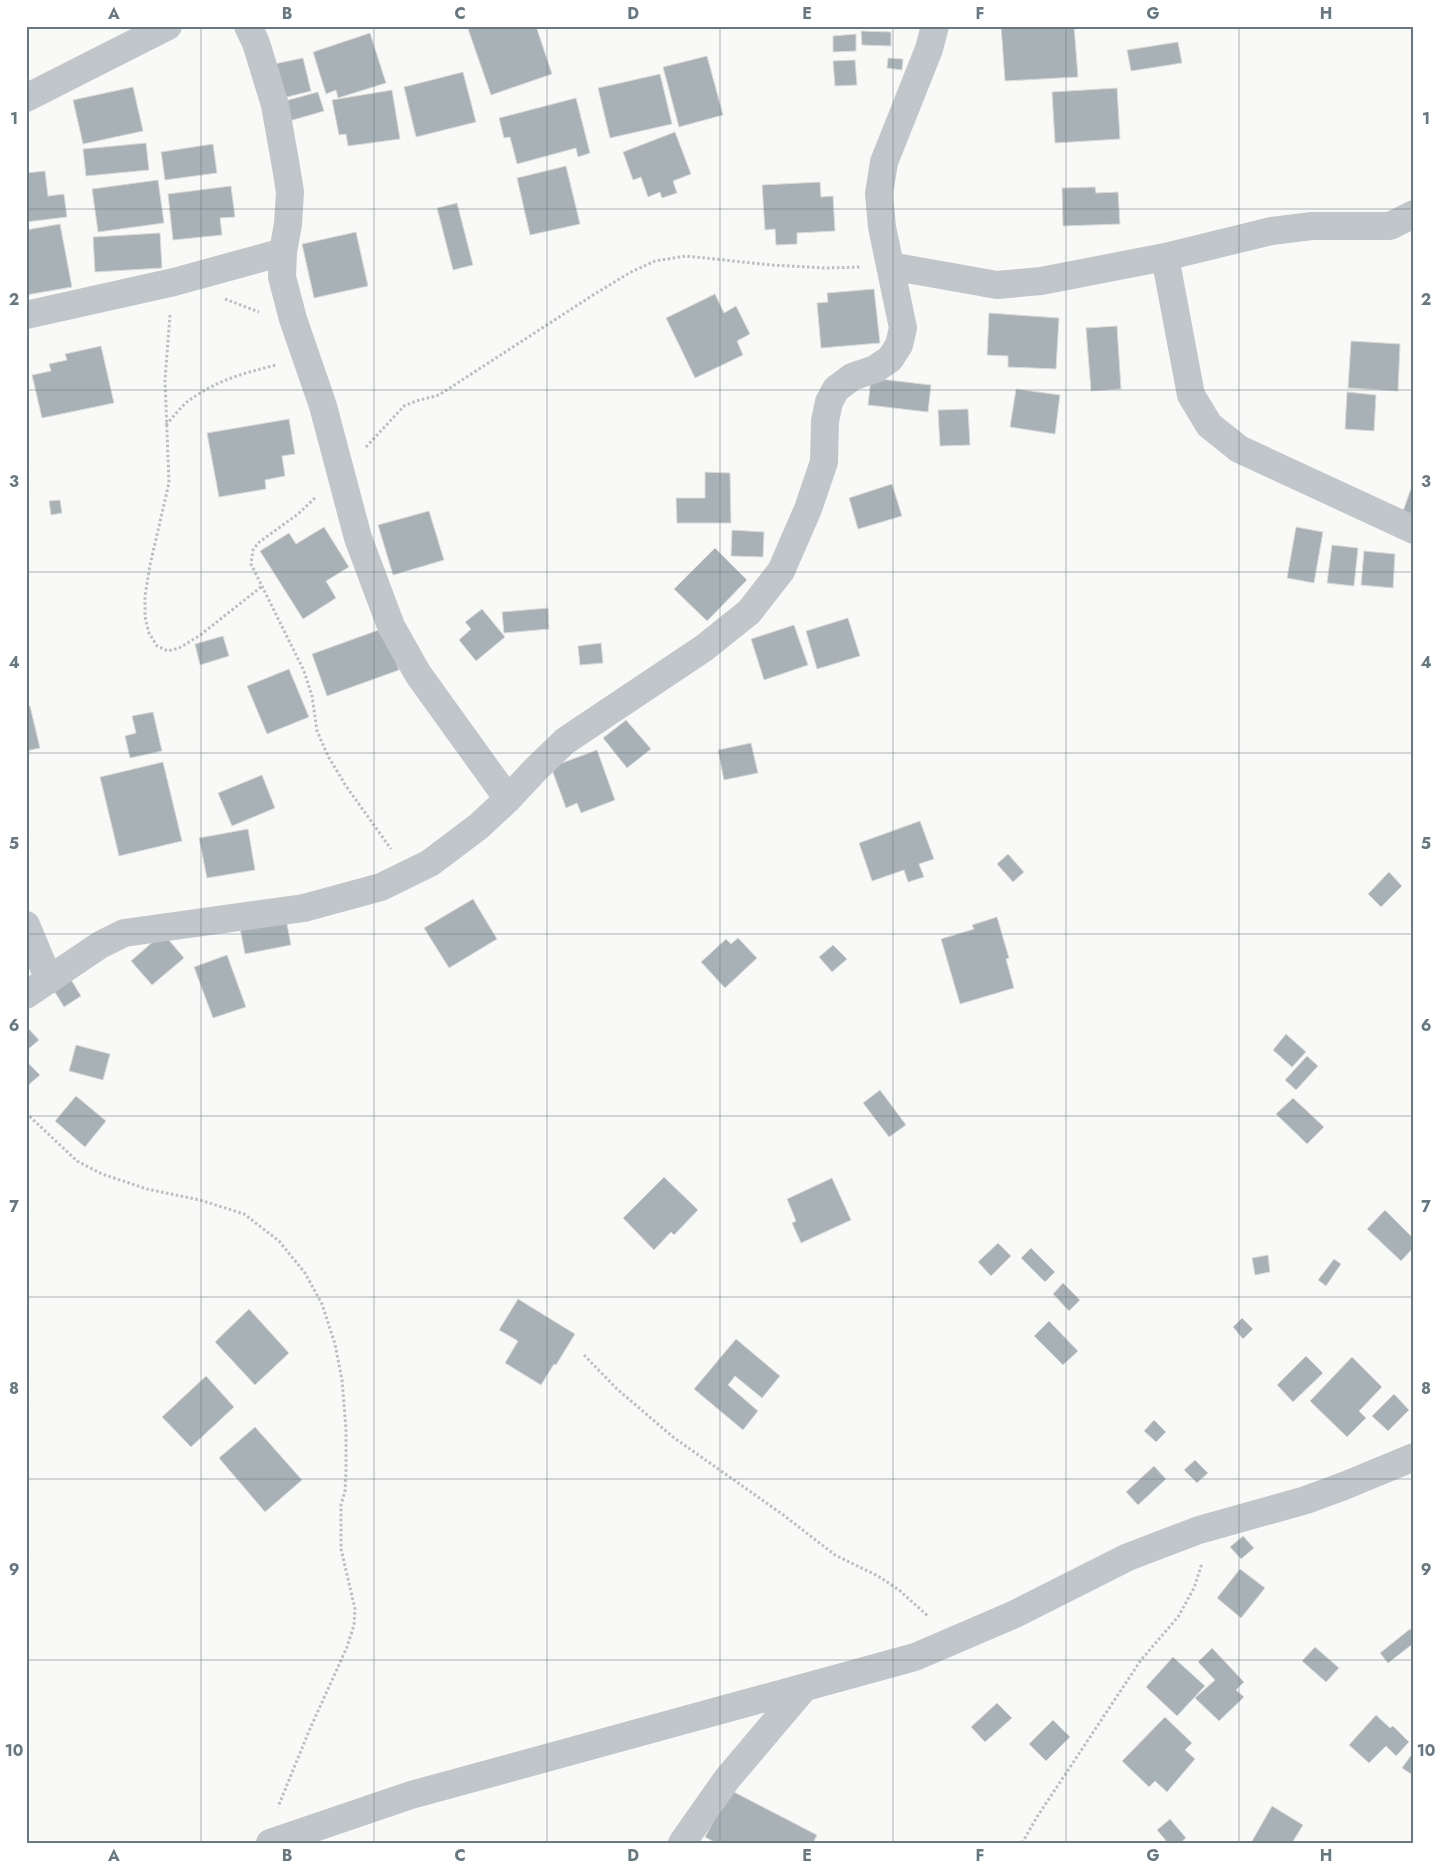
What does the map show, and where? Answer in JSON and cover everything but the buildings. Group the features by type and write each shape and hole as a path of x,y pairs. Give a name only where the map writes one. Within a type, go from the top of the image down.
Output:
{"street":[{"path":"26,98 168,26"},
{"path":"248,26 256,43 275,106 290,192 288,224 282,252 282,277 293,319 323,406 358,538 391,626 418,674 508,799"},
{"path":"26,995 100,946 124,933 304,908 381,887 430,863 478,826 508,799 565,741 704,648 749,612 780,571 808,509 824,462 825,421 829,402 836,389 852,378 875,369 890,359 899,345 903,328 882,227 879,194 884,162 929,49 935,26"},
{"path":"890,266 997,285 1041,281 1165,257 1271,231 1312,226 1390,226 1414,214"},
{"path":"26,315 183,280 282,252"},
{"path":"1165,257 1191,395 1209,425 1239,449 1414,530"},
{"path":"26,926 49,980"},
{"path":"270,1843 411,1795 915,1657 1015,1614 1128,1557 1199,1530 1306,1500 1414,1457"},
{"path":"682,1843 726,1779 804,1688"}],"path":[{"path":"408,874 346,786 328,756 317,731 312,696 304,671 251,564 253,550 258,543 298,514 341,473 404,406 439,395 593,295 631,272 655,261 686,256 771,265 826,268 890,266"},
{"path":"261,587 199,636 180,648 168,651 157,646 149,633 145,617 145,596 150,564 170,483 165,380 167,334 183,280 232,303 261,313 293,319"},
{"path":"166,425 186,403 204,390 223,380 306,357"},
{"path":"26,1113 78,1161 102,1174 147,1189 200,1200 244,1214 279,1241 305,1273 322,1304 335,1344 342,1380 346,1429 346,1471 345,1491 341,1505 341,1549 355,1609 354,1625 347,1647 309,1731 277,1810"},
{"path":"584,1354 617,1389 673,1437 835,1554 878,1576 899,1590 956,1641"},
{"path":"1022,1843 1037,1817 1141,1660 1178,1617 1194,1588 1202,1562 1199,1530"}]}
